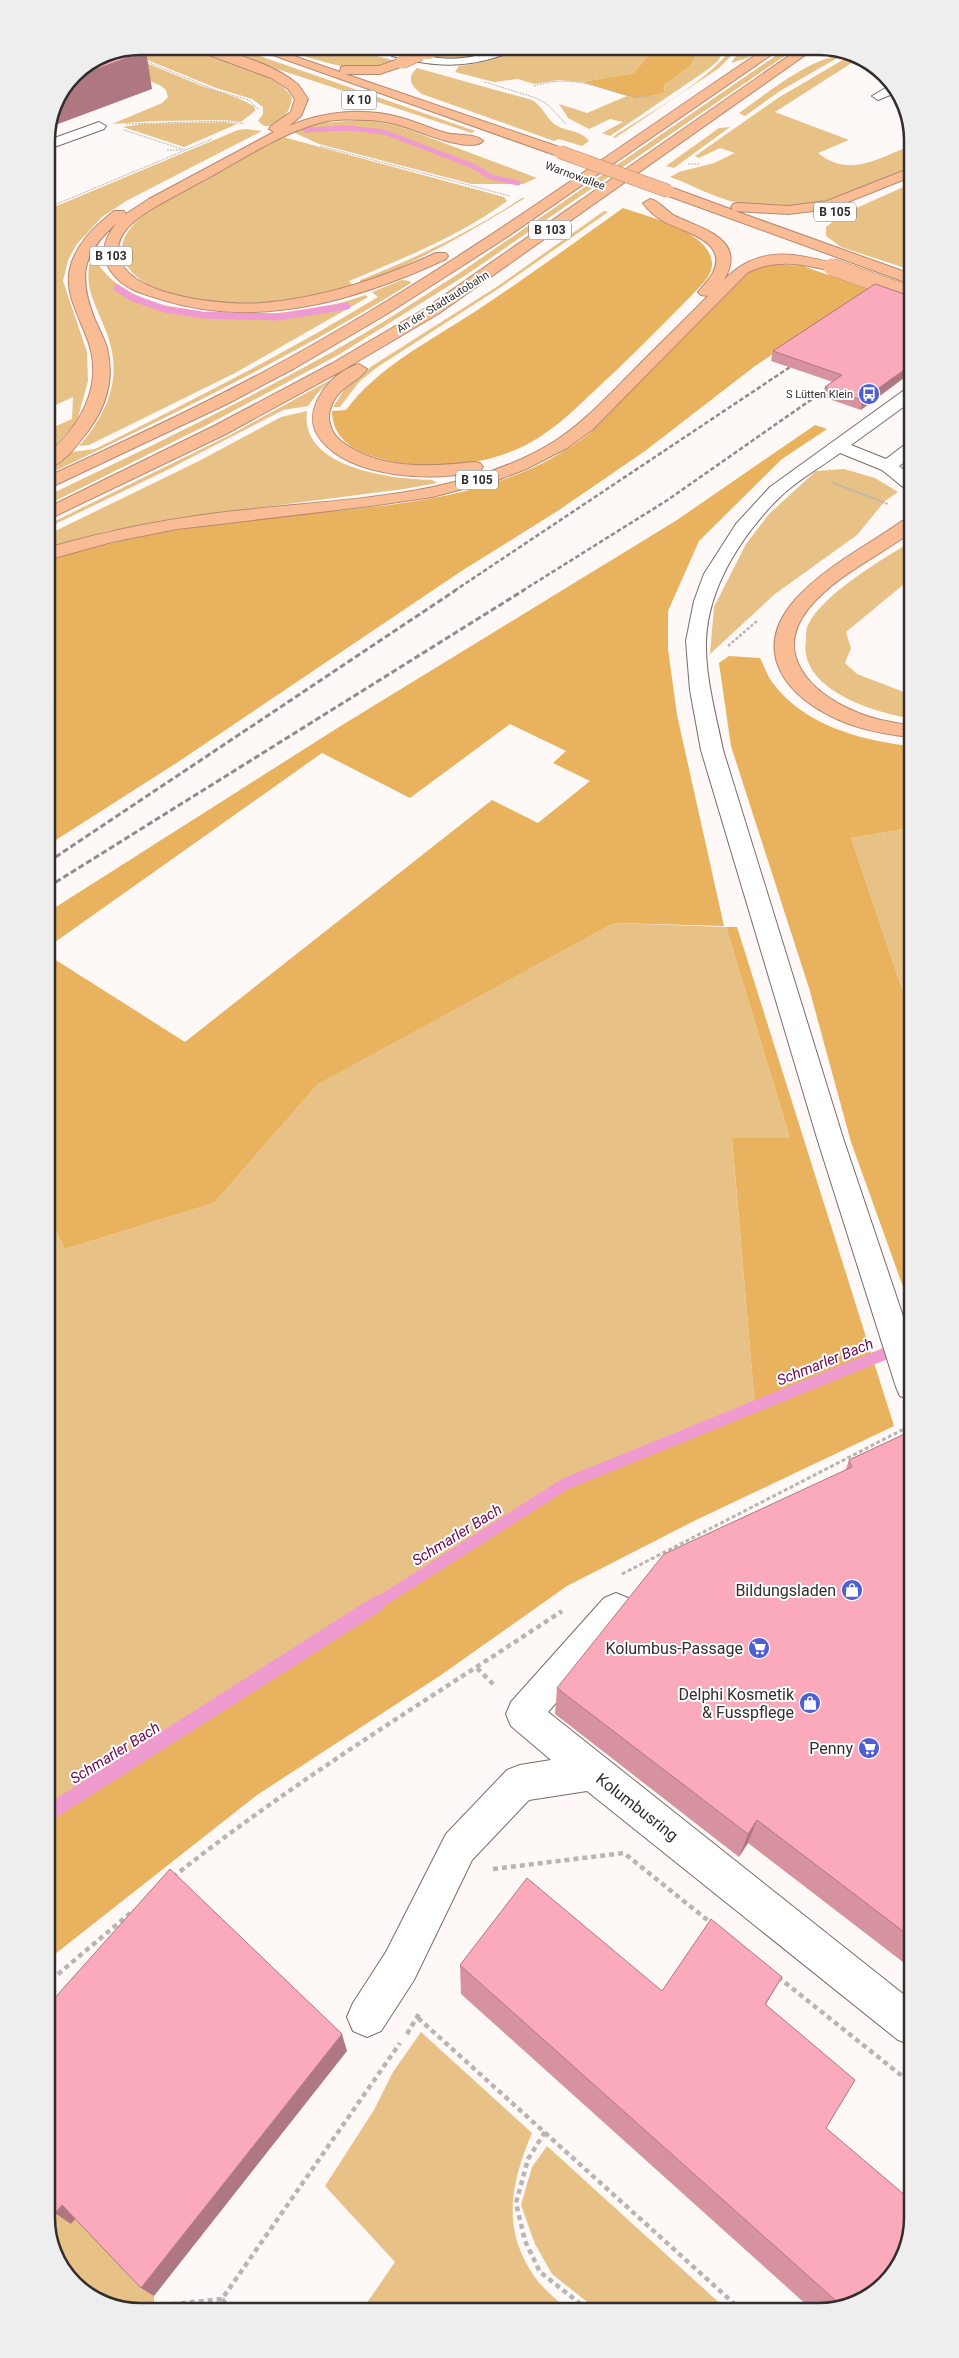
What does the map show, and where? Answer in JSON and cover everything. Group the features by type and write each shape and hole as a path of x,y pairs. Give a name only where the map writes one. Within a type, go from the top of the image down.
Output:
{"highway":[{"path":"221,55 304,82"},
{"name":"Warnowallee","path":"278,55 670,191 832,259 904,292"},
{"name":"B 105","path":"422,55 406,64 402,83 438,109"},
{"name":"An der Stadtautobahn","path":"55,480 189,417 322,346 404,297 765,55"},
{"name":"An der Stadtautobahn","path":"55,510 220,430 337,367 432,311 770,76 810,55"},
{"path":"287,58 354,71 380,70 406,64"},
{"path":"693,103 691,92 736,58"},
{"path":"55,457 66,448 88,422 98,398 101,373 100,350 76,289 76,270 85,249 101,228 120,213 287,124 298,113 302,104 301,94 293,85 278,76 241,61"},
{"name":"K 10","path":"367,102 476,140"},
{"name":"B 103","path":"476,140 445,137 398,121 372,117 339,117 312,121 296,126 208,172 129,218 117,231 110,245 111,261 121,274 139,287 167,299 201,305 270,307 306,304 363,290 450,252 499,234"},
{"path":"476,140 493,147"},
{"name":"Warnowallee","path":"567,173 623,193"},
{"path":"670,191 740,207 780,210 808,209 844,201 904,175"},
{"name":"B 105","path":"832,259 815,239 813,232 820,223 834,213 904,182"},
{"path":"432,311 421,330 349,376 329,394 321,409 320,422 326,435 335,446 362,460 381,466 418,471 451,470 478,466 506,459 534,447 561,431 581,415 717,282 725,266 724,254 718,244 690,226 668,218 646,201 723,228"},
{"name":"Warnowallee","path":"768,244 832,259 851,257 904,277"},
{"name":"B 105","path":"55,552 126,534 252,514 397,497 482,479 549,452 575,434 601,412 742,270 753,263 774,258 832,259"},
{"path":"904,528 820,587 801,604 785,632 782,652 789,672 802,687 828,707 869,724 904,730"}],"street":[{"path":"404,55 434,63 453,64 494,55"},
{"path":"878,96 889,92"},
{"path":"55,143 94,128 108,136"},
{"path":"904,398 776,491 742,528 714,574 704,601 696,641 712,750 830,1138 904,1365"},
{"path":"837,446 888,466 904,478"},
{"path":"888,466 904,454"},
{"path":"592,1772 523,1714 615,1593"},
{"name":"Kolumbusring","path":"376,2003 400,1966 459,1847 520,1783 592,1772 904,2020"}],"path":[{"path":"138,58 215,90 249,100 259,108 255,116"},
{"path":"534,86 548,81 572,80 637,99 655,97"},
{"path":"482,82 536,98 547,104 562,122 571,126"},
{"path":"237,128 245,125 250,120"},
{"path":"122,125 151,122 227,121 245,125"},
{"path":"122,130 185,150"},
{"path":"55,205 220,136"},
{"path":"313,144 516,198"},
{"path":"167,150 185,150"},
{"path":"803,471 890,505"},
{"path":"699,670 763,616"},
{"path":"615,1593 904,1429"},
{"path":"170,1879 193,1860 351,1746 477,1668 565,1609"},
{"path":"486,1869 624,1853 717,1928"},
{"path":"55,1976 140,1904"},
{"path":"772,1972 904,2078"},
{"path":"376,2003 418,2018 733,2303"},
{"path":"183,2303 222,2299 418,2018 421,2009"},
{"path":"544,2132 528,2159 516,2203 525,2241 540,2272 579,2303"},
{"path":"222,2299 226,2303"}],"shaded area":[{"path":"136,55 209,55 241,65 258,73 285,89 292,98 287,113 283,118 275,124 264,126 258,121 263,114 263,107 252,99 216,88"},
{"path":"234,55 257,55 475,131 472,133"},
{"path":"302,55 373,55 396,61 366,68 335,65"},
{"path":"435,55 474,55 464,59 432,57"},
{"path":"649,55 634,73 582,82 559,80 534,84 518,79 494,82 455,72 459,66 502,56"},
{"path":"649,55 696,55 690,66 664,85 665,93 637,99 582,82 634,73"},
{"path":"696,55 722,55 718,61 707,70 610,136 602,133 623,122 610,119 589,129 568,118 559,104 587,113 627,96 637,99 665,93 664,85 690,66"},
{"path":"726,55 732,55 719,68 615,138 613,137 695,83"},
{"path":"737,55 752,55 747,58 731,63"},
{"path":"777,55 786,55 466,275 340,354 207,425 55,501 55,492 262,390 380,324 458,274"},
{"path":"130,56 202,86 238,98 254,106 255,111 241,122 226,120 155,121 112,124 162,103 168,97 166,90 107,61"},
{"path":"829,58 838,58 780,91 745,116 739,113 773,88 816,63"},
{"path":"844,59 854,62 775,112 849,140 818,153 829,160 841,164 863,164 904,149 904,170 864,187 821,202 776,208 752,206 727,200 670,177 679,172 714,163 735,153 720,148 699,158 695,156 778,98"},
{"path":"417,68 532,100 557,126 577,132 589,141 582,146 559,139 554,141 422,94 411,82 412,75"},
{"path":"362,120 396,125 537,178 523,184 472,184 319,144 293,132 320,123"},
{"path":"225,122 237,124 184,147 123,127 141,124"},
{"path":"730,127 674,168 666,166 719,128"},
{"path":"238,130 262,131 126,201 102,217 77,244 68,260 63,281 87,352 88,381 77,421 55,446 55,426 72,419 73,397 55,405 55,207"},
{"path":"283,137 504,197 507,201 451,235 349,281 354,287 299,300 232,303 182,297 160,290 141,280 127,266 122,251 123,241 140,218 201,181"},
{"path":"904,187 904,268 841,247 826,236 826,227 843,214"},
{"path":"525,198 445,245 361,285 360,280 402,263 443,243 483,222"},
{"path":"623,208 663,221 691,235 710,254 712,266 710,274 693,294 618,369 560,422 534,441 507,453 469,463 450,465 412,464 375,457 351,446 340,435 335,428 332,411 346,410 374,380 406,355 495,299"},
{"path":"604,211 608,212 501,287 376,368 359,382 340,407 333,407 344,390 372,366 498,286"},
{"path":"99,241 96,261 117,284 146,300 182,309 222,314 262,314 336,304 365,295 368,297 235,373 89,445 79,446 95,425 107,403 113,378 112,352 89,285 91,257"},
{"path":"770,264 803,266 870,290 755,366 645,451 559,510 463,570 178,762 55,841 55,558 181,529 262,518 391,505 433,498 475,488 516,475 554,457 590,433 751,270"},
{"path":"402,280 410,281 411,283 277,360 55,471 55,464 72,452 95,449 202,395 308,338 378,297 372,292"},
{"path":"330,380 308,406 283,410 167,470 55,524 55,521 230,435"},
{"path":"307,411 308,431 318,446 333,458 352,467 395,477 432,480 437,483 210,514 108,531 55,545 55,531 197,462 281,417"},
{"path":"815,425 827,429 782,459 699,541 668,611 668,649 677,715 724,926 614,923 317,1085 214,1203 65,1249 55,1230 55,959 185,1042 492,800 538,823 590,781 553,763 566,751 510,724 410,798 322,753 55,942 55,908 339,727 677,520"},
{"path":"844,469 875,478 898,492 885,501 857,535 775,594 710,654 714,607 746,544 769,514 816,471"},
{"path":"904,546 904,584 846,632 851,648 845,663 857,674 904,692 904,717 858,704 841,695 826,685 814,672 807,657 806,630 815,614 839,590"},
{"path":"729,656 760,658 770,679 785,697 816,720 871,740 904,745 904,829 851,838 904,994 904,1290 851,1142 809,988 731,746 719,663"},
{"path":"904,829 904,994 851,838"},
{"path":"614,923 726,927 790,1138 732,1139 755,1407 565,1484 55,1809 55,1230 65,1249 214,1203 317,1085"},
{"path":"726,927 737,927 894,1426 696,1520 567,1586 441,1675 257,1795 55,1954 55,1809 565,1484 755,1407 732,1138 790,1138"},
{"path":"421,2032 532,2133 515,2188 513,2223 524,2258 534,2276 560,2303 367,2303 395,2262 325,2186 374,2110 393,2072"},
{"path":"547,2146 720,2303 588,2303 552,2274 535,2244 521,2205 532,2167"},
{"path":"55,2207 71,2224 79,2215 154,2296 154,2303 134,2303 118,2300 97,2292 80,2278 66,2261 60,2245 56,2229"}],"building":[{"path":"133,56 90,72 107,61"},
{"path":"875,284 904,294 904,370 862,400 825,387 842,375 773,351"},
{"name":"Kolumbus-Passage","path":"904,1434 904,1932 757,1820 748,1834 557,1688 664,1554 852,1467 849,1460"},
{"path":"170,1869 342,2034 141,2288 62,2205 55,2213 55,1998"},
{"path":"527,1878 662,1991 711,1919 782,1977 765,2004 855,2080 826,2128 904,2194 903,2229 893,2261 875,2282 866,2289 836,2301 460,1965"}],"waterway":[{"path":"305,130 348,128 384,132 473,166 491,177 518,183"},
{"path":"117,288 133,298 164,309 202,315 278,317 347,306"},
{"name":"Schmarler Bach","path":"375,1605 565,1484 899,1348"},
{"name":"Schmarler Bach","path":"55,1809 377,1604"}],"railway":[{"path":"890,301 904,291"},
{"path":"454,591 802,359"},
{"path":"522,591 666,501 835,383"},
{"path":"55,857 456,590"},
{"path":"55,883 524,590"}],"place":[{"name":"S Lütten Klein","path":"869,394"},
{"name":"Bildungsladen","path":"852,1590"},
{"name":"Kolumbus-Passage","path":"759,1648"},
{"name":"Delphi Kosmetik & Fusspflege","path":"810,1703"},
{"name":"Penny","path":"869,1748"}]}
